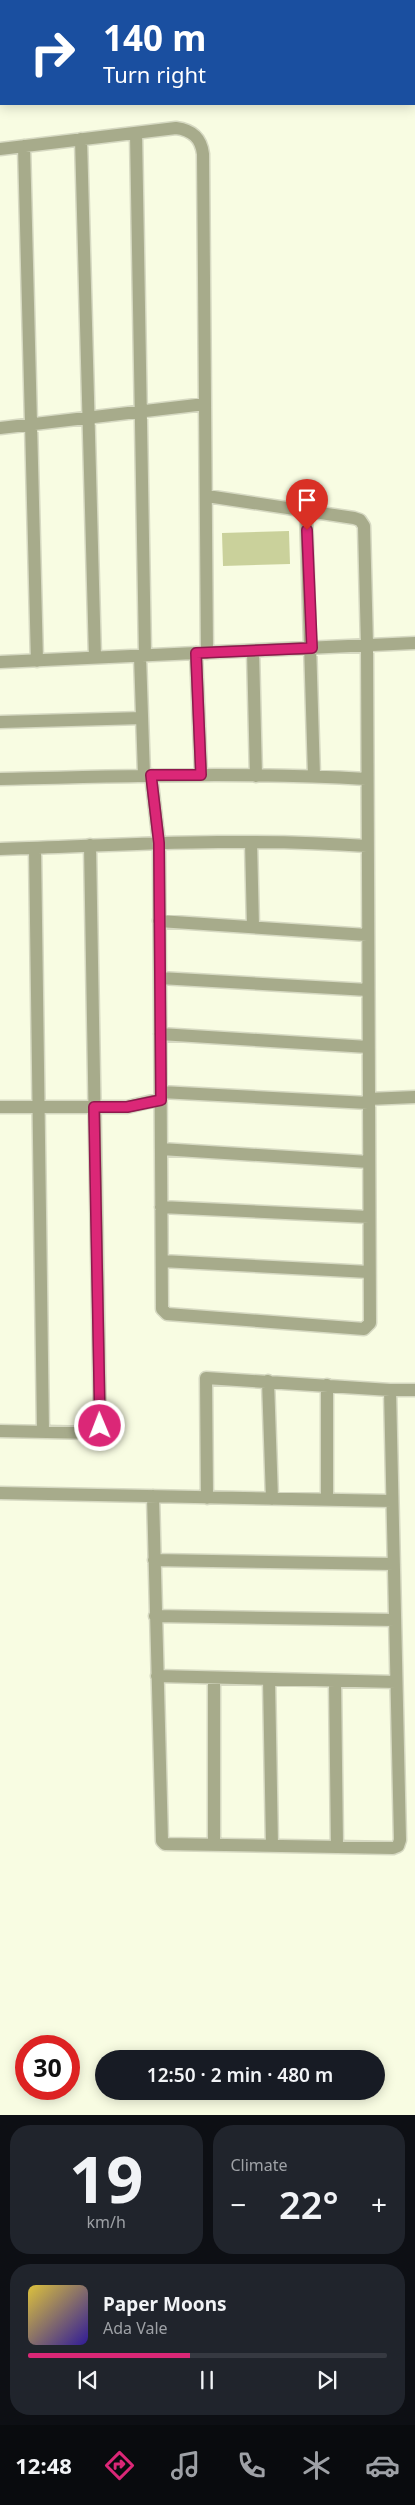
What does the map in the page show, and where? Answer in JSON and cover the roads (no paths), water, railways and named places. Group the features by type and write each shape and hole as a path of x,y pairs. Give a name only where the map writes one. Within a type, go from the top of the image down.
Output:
{"street":[{"path":"0,150 176,128 184,129 194,134 201,144 203,154 207,496 202,653 201,775"},
{"path":"136,133 142,718 148,775 159,843 162,1309 167,1314 364,1329 370,1323 366,846 367,645 363,522 354,518 207,496"},
{"path":"81,139 95,658"},
{"path":"24,146 37,660"},
{"path":"0,428 205,404"},
{"path":"306,511 312,648 314,776"},
{"path":"0,662 415,643"},
{"path":"253,650 256,776"},
{"path":"0,722 142,718"},
{"path":"0,779 201,775 314,776 366,779"},
{"path":"0,849 159,843 306,841 366,846"},
{"path":"251,842 253,927"},
{"path":"0,1431 94,1433 100,1426 90,845"},
{"path":"35,848 43,1432"},
{"path":"160,920 367,935"},
{"path":"160,978 368,990"},
{"path":"160,1034 368,1047"},
{"path":"0,1107 127,1107 161,1096 368,1101 415,1097"},
{"path":"161,1148 369,1162"},
{"path":"161,1207 369,1217"},
{"path":"162,1261 369,1272"},
{"path":"207,1498 206,1378 415,1390"},
{"path":"268,1382 272,1499"},
{"path":"327,1385 328,1500"},
{"path":"153,1496 162,1841 165,1844 393,1848 398,1846 400,1840 390,1390"},
{"path":"0,1493 392,1501"},
{"path":"154,1560 394,1564"},
{"path":"156,1616 395,1620"},
{"path":"157,1676 396,1682"},
{"path":"214,1678 214,1845"},
{"path":"269,1679 272,1846"},
{"path":"335,1681 337,1847"}]}
